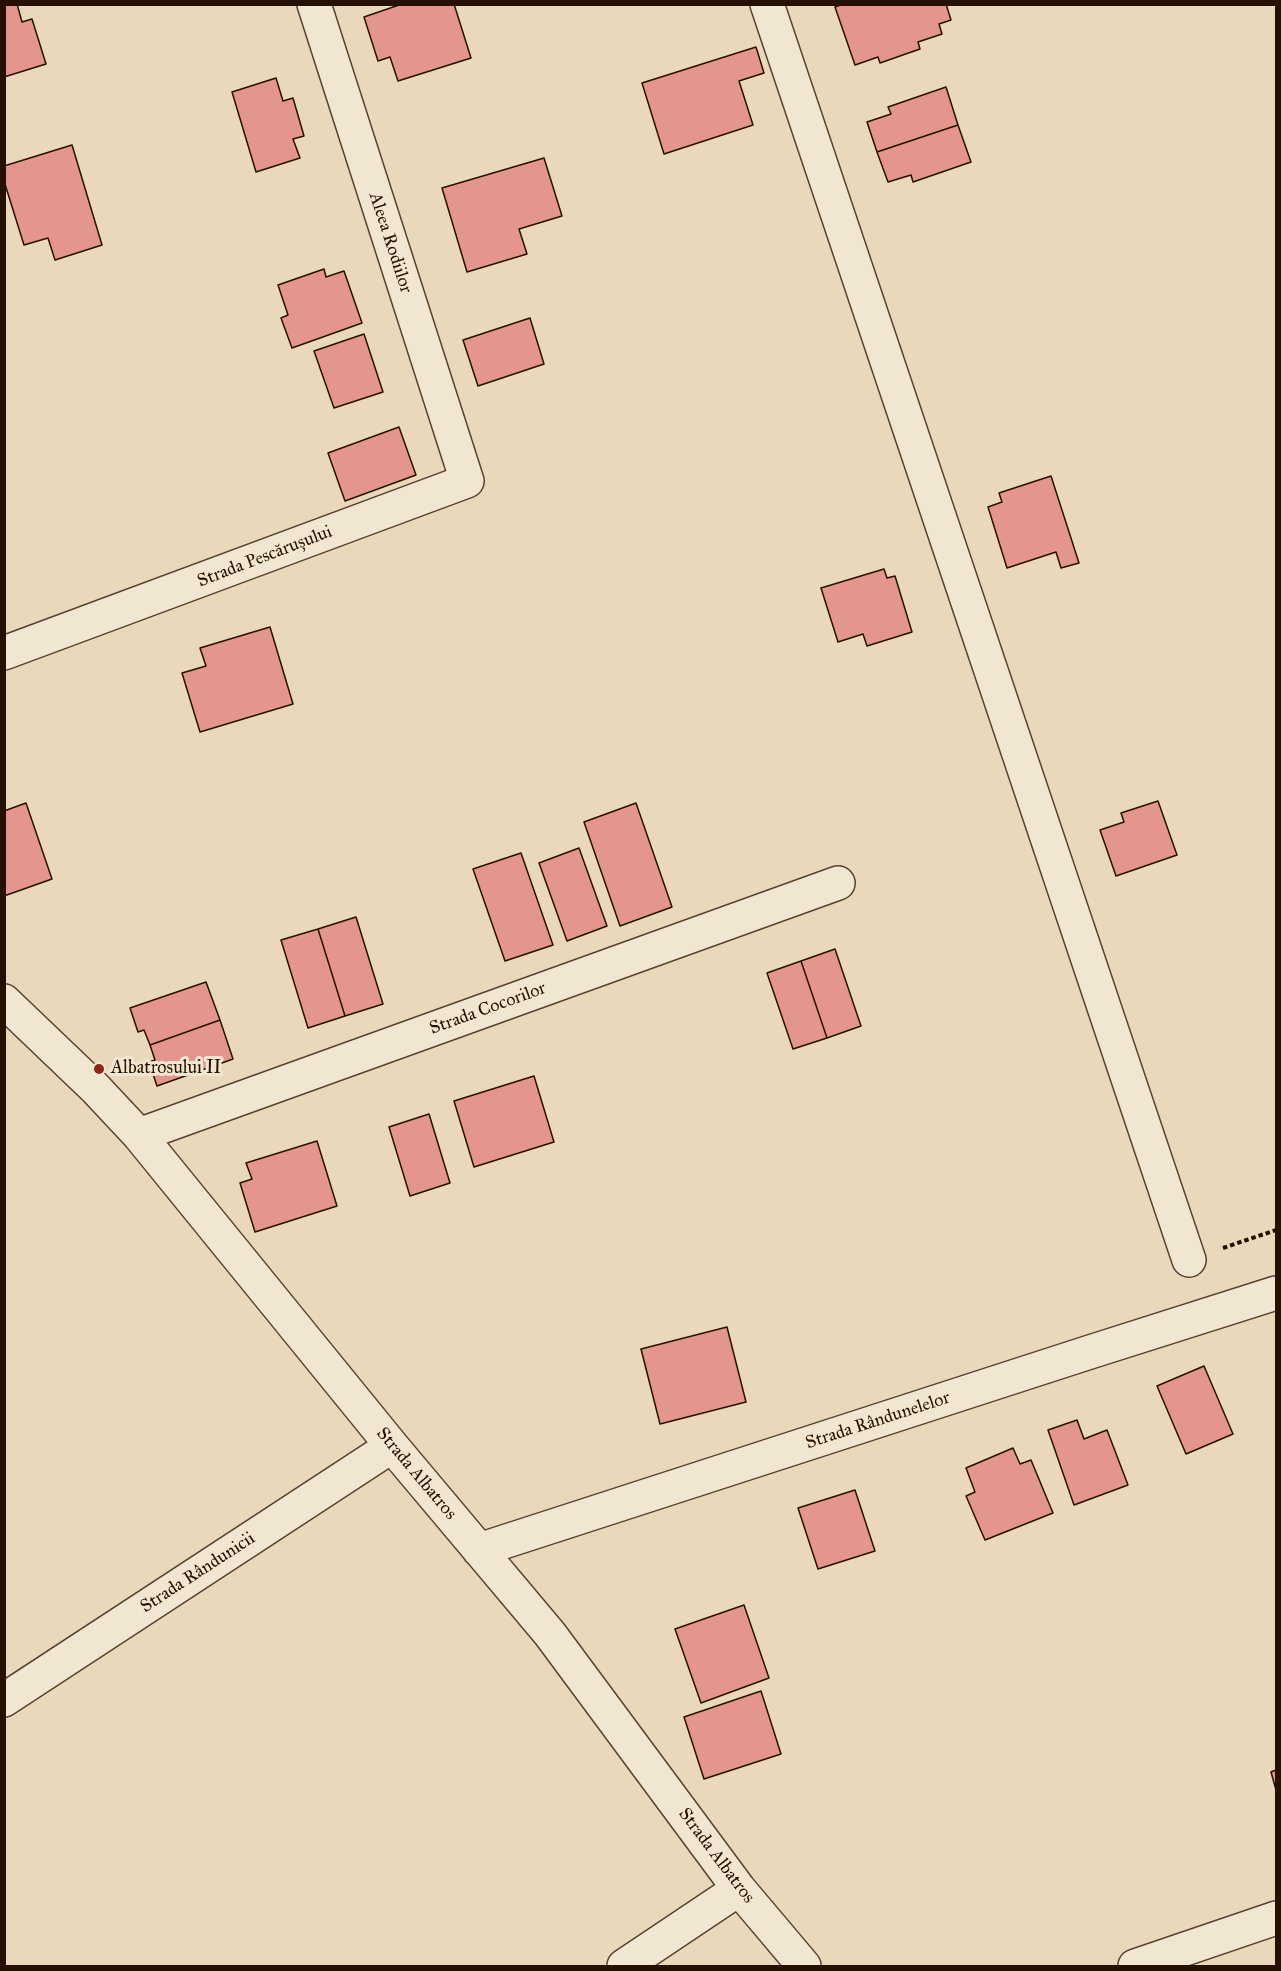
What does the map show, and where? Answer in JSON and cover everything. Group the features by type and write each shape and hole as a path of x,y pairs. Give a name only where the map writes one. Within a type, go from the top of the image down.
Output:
{"street":[{"name":"Aleea Rodiilor","path":"314,4 466,481"},
{"path":"767,4 1189,1260"},
{"name":"Strada Pescărușului","path":"4,653 63,633 466,481"},
{"name":"Strada Pescărușului","path":"4,667 63,633"},
{"name":"Strada Cocorilor","path":"139,1135 838,883"},
{"name":"Strada Albatros","path":"4,1001 95,1088 139,1135 392,1446 550,1634 739,1889 804,1966"},
{"name":"Strada Rândunelelor","path":"479,1550 1276,1293"},
{"name":"Strada Rândunicii","path":"4,1700 392,1446"},
{"path":"624,1966 739,1889"},
{"path":"1135,1966 1276,1918"}],"building":[{"path":"4,4 17,4 22,22 32,19 46,64 4,77"},
{"path":"402,4 454,4 471,58 398,81 390,57 378,61 364,17"},
{"path":"843,4 946,4 951,20 939,24 942,34 918,42 920,49 880,63 878,57 855,65 835,7"},
{"path":"756,47 764,73 739,81 753,125 664,154 642,83"},
{"path":"276,78 283,101 293,98 304,136 293,139 300,158 256,172 232,92"},
{"path":"946,87 958,125 877,152 867,122 891,114 888,107"},
{"path":"958,125 971,162 913,182 911,175 888,182 877,152"},
{"path":"72,145 102,245 55,260 48,238 24,245 4,181 4,166"},
{"path":"544,158 562,216 519,229 527,254 467,272 442,188"},
{"path":"324,269 326,277 344,271 362,323 292,348 281,318 288,315 278,285"},
{"path":"530,318 544,364 478,386 463,340"},
{"path":"364,334 383,392 334,408 314,351"},
{"path":"399,427 416,475 345,501 328,453"},
{"path":"1051,476 1079,563 1061,568 1056,552 1007,568 988,507 1002,502 999,493"},
{"path":"884,569 887,578 895,576 912,632 867,646 863,634 838,642 821,588"},
{"path":"270,627 293,704 200,732 182,673 206,666 200,648"},
{"path":"1158,801 1177,855 1116,876 1100,830 1124,822 1121,813"},
{"path":"26,803 52,879 4,896 4,811"},
{"path":"636,803 672,907 620,926 584,822"},
{"path":"579,848 607,926 567,941 539,863"},
{"path":"521,853 553,945 505,961 473,869"},
{"path":"356,917 383,1004 345,1016 318,929"},
{"path":"318,929 345,1016 308,1028 281,940"},
{"path":"835,949 861,1026 827,1038 801,961"},
{"path":"801,961 827,1038 793,1049 767,973"},
{"path":"206,982 220,1020 150,1045 144,1030 138,1032 130,1008"},
{"path":"220,1020 233,1059 157,1086 149,1062 155,1060 150,1045"},
{"path":"534,1076 554,1142 474,1167 454,1101"},
{"path":"429,1114 450,1183 410,1196 389,1127"},
{"path":"317,1141 337,1206 255,1232 240,1183 252,1179 246,1163"},
{"path":"727,1327 746,1402 660,1424 641,1349"},
{"path":"1204,1366 1233,1434 1186,1454 1157,1386"},
{"path":"1077,1420 1084,1439 1107,1430 1128,1485 1074,1505 1048,1430"},
{"path":"1013,1448 1020,1464 1031,1460 1053,1513 985,1540 966,1496 975,1492 966,1468"},
{"path":"855,1490 875,1551 818,1569 798,1508"},
{"path":"744,1605 769,1678 701,1703 675,1629"},
{"path":"761,1691 781,1754 704,1779 684,1717"},
{"path":"1276,1770 1276,1790 1271,1772"}],"place":[{"name":"Albatrosului II","path":"99,1069"}]}
